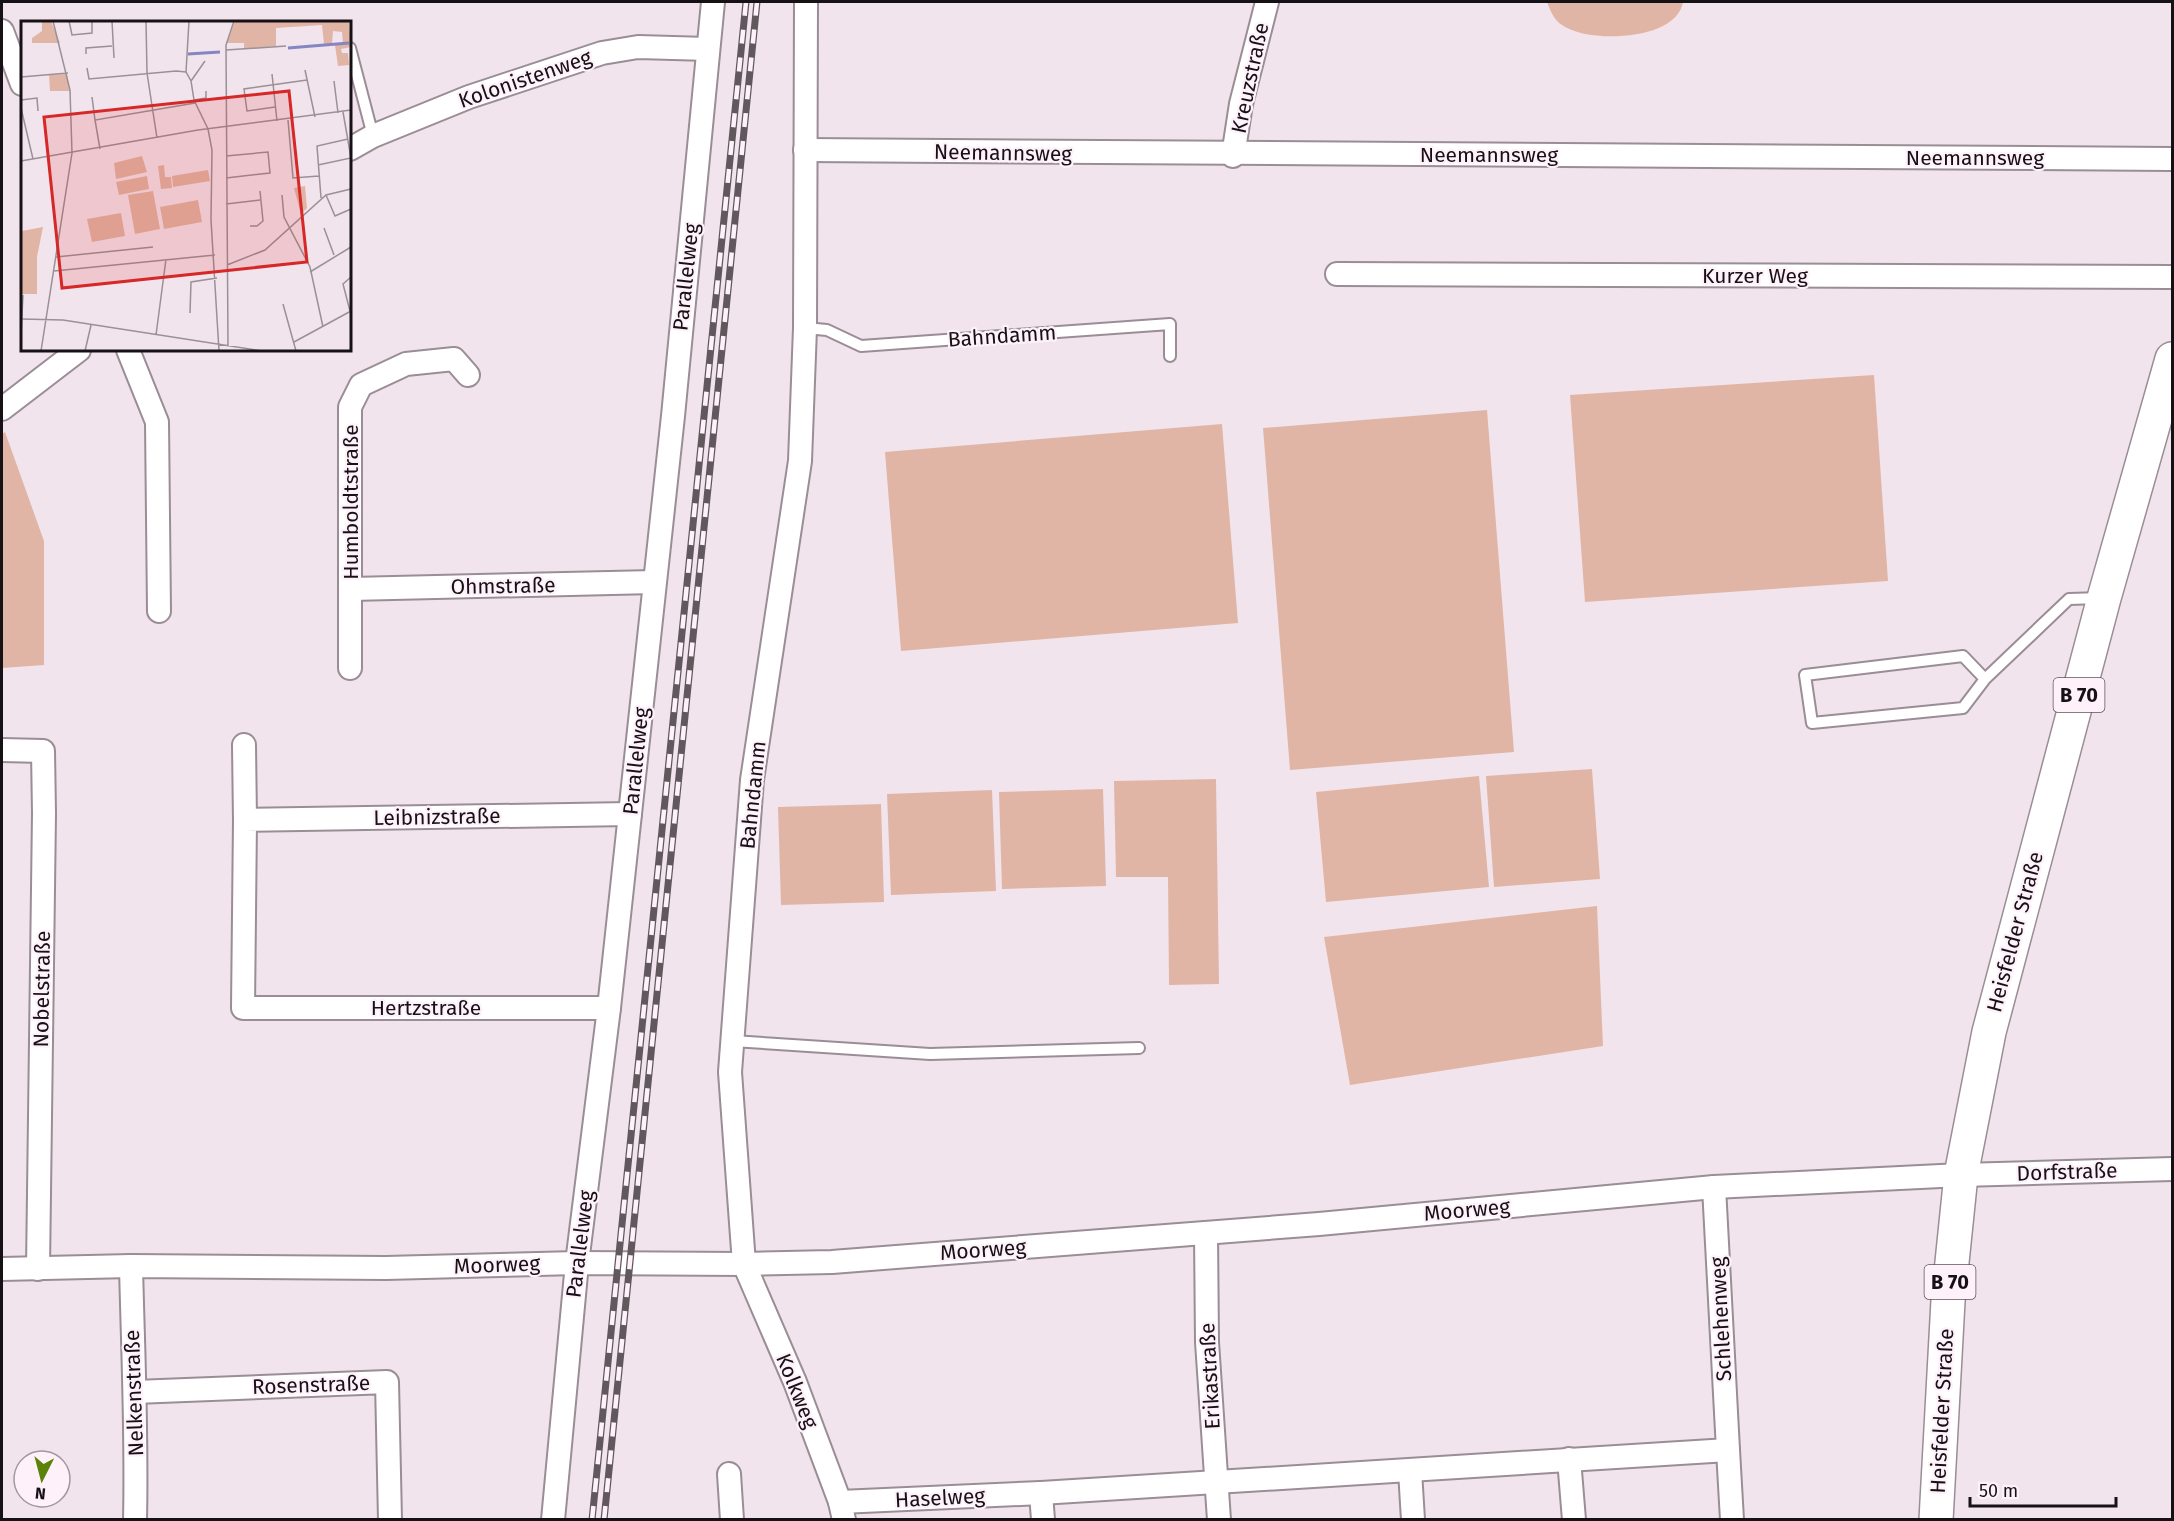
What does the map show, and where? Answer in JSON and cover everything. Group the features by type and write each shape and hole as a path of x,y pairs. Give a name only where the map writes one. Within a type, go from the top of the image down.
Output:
{"main road":[{"name":"Heisfelder Straße","path":"1936,1520 1948,1301 1962,1175 1991,1023 2104,598 2172,359"}],"street":[{"name":"Parallelweg","path":"553,1520 577,1263 609,1008 673,416 713,2"},
{"name":"Bahndamm","path":"744,1264 730,1072 752,780 800,461 805,328 806,2"},
{"name":"Kreuzstraße","path":"1233,156 1241,104 1267,2"},
{"path":"2,31 21,81"},
{"name":"Kolonistenweg","path":"351,148 373,136 469,97 602,53 638,47 708,50"},
{"name":"Neemannsweg","path":"805,150 1233,156 1557,155 2172,159"},
{"name":"Kurzer Weg","path":"1337,274 2172,277"},
{"path":"2,409 78,351"},
{"path":"128,351 157,423 159,611"},
{"name":"Humboldtstraße","path":"350,668 350,407 361,385 406,364 454,359 468,375"},
{"name":"Ohmstraße","path":"351,589 654,582"},
{"path":"244,745 245,820"},
{"name":"Nobelstraße","path":"2,750 43,750 38,1269"},
{"name":"Leibnizstraße","path":"245,820 630,814"},
{"name":"Hertzstraße","path":"245,820 243,1008 609,1008"},
{"name":"Dorfstraße","path":"1962,1175 2172,1168"},
{"name":"Moorweg","path":"2,1269 131,1266 386,1268 577,1263 832,1262 1206,1233 1714,1188 1962,1175"},
{"name":"Schlehenweg","path":"1714,1188 1732,1520"},
{"name":"Erikastraße","path":"1206,1233 1207,1342 1219,1520"},
{"name":"Kolkweg","path":"744,1264 795,1382 842,1511"},
{"name":"Nelkenstraße","path":"131,1266 135,1392 135,1520"},
{"name":"Rosenstraße","path":"135,1392 387,1382 390,1520"},
{"path":"1216,1483 1728,1450"},
{"path":"1569,1459 1574,1520"},
{"path":"1410,1471 1413,1520"},
{"path":"729,1474 732,1520"},
{"name":"Haselweg","path":"842,1511 1041,1493 1216,1483"},
{"path":"1041,1493 1042,1520"}],"lane":[{"path":"351,52 373,136"},
{"name":"Bahndamm","path":"805,328 827,330 861,346 1170,324 1170,356"},
{"path":"1985,679 1963,656 1805,675 1812,723 1963,708 1985,679 2069,599 2104,598"},
{"path":"733,1041 930,1054 1139,1048"}],"shaded area":[{"path":"1547,2 1683,2 1677,15 1665,25 1630,35 1610,36 1591,35 1562,25 1555,18"},
{"path":"1874,375 1888,581 1585,602 1570,395"},
{"path":"1487,410 1514,752 1290,770 1263,428"},
{"path":"1222,424 1238,623 901,651 885,452"},
{"path":"5,432 44,541 44,665 2,668 2,434"},
{"path":"1592,769 1600,879 1494,887 1486,776"},
{"path":"1479,776 1489,887 1326,902 1316,792"},
{"path":"1216,779 1219,984 1169,985 1168,877 1116,877 1114,781"},
{"path":"1103,789 1106,886 1002,889 999,792"},
{"path":"992,790 996,891 891,895 887,794"},
{"path":"881,804 884,902 781,905 778,807"},
{"path":"1597,906 1603,1046 1350,1085 1324,937"}],"railway":[{"path":"592,1520 746,2"},
{"path":"604,1520 757,2"}]}
